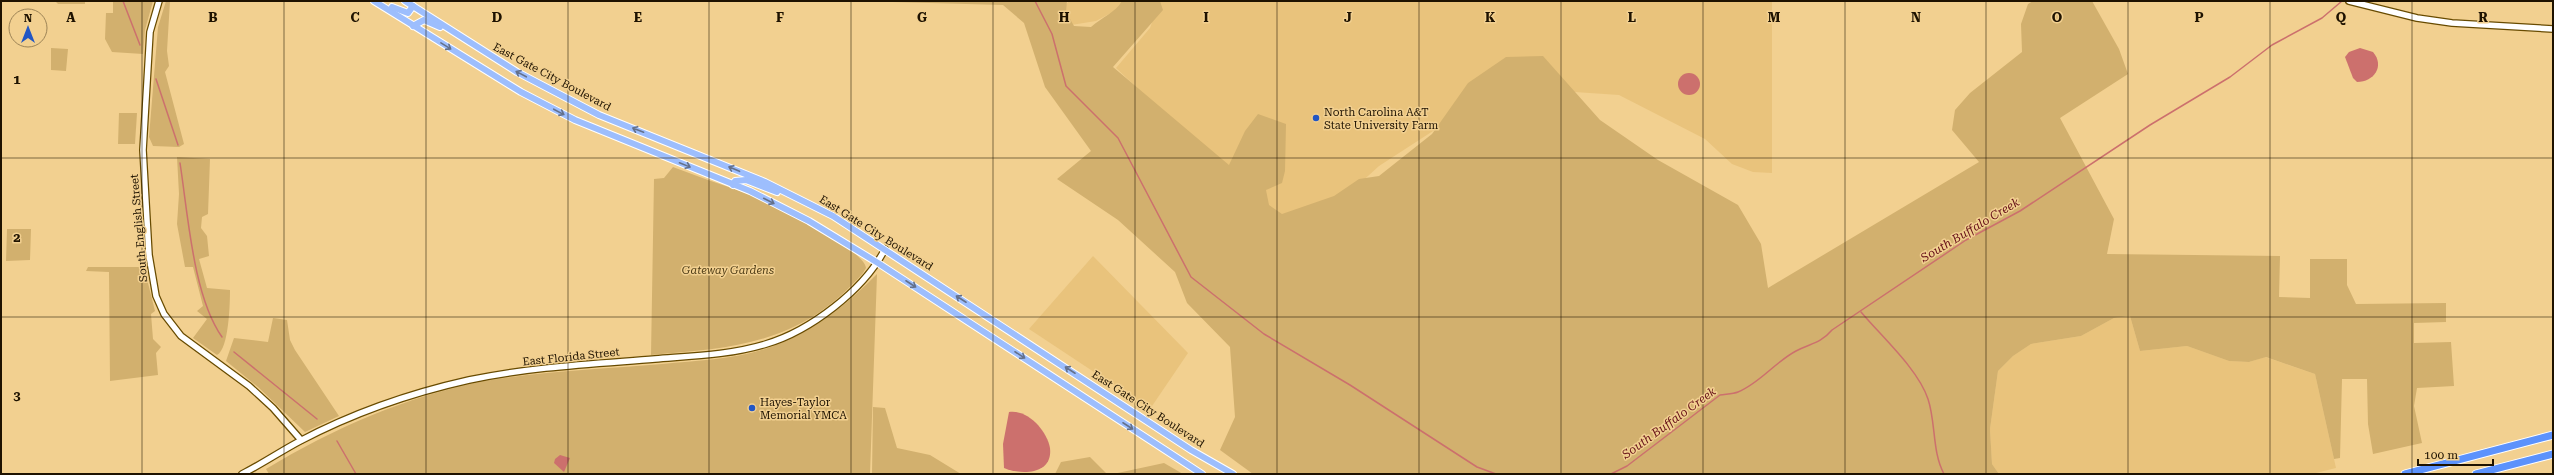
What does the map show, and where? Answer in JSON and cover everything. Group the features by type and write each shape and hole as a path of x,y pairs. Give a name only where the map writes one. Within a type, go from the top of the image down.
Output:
{"highway":[{"path":"2405,474 2553,435"},
{"path":"2476,474 2553,454"}],"main road":[{"path":"374,1 518,90 576,120 733,185 809,221 878,263 1202,474"},
{"path":"380,1 403,13 411,12 413,6"},
{"name":"East Gate City Boulevard","path":"405,1 517,72 599,115 752,177 825,212 885,249 1191,450 1233,474"},
{"path":"413,26 424,20 456,34"},
{"path":"733,185 735,181 746,180 812,209 825,212"}],"street":[{"name":"South English Street","path":"159,1 150,32 143,150 149,255 156,296 164,314 181,336 249,386 273,408 301,440"},
{"path":"2350,1 2417,18 2452,23 2553,29"},
{"name":"East Florida Street","path":"242,474 301,440 376,407 470,380 536,370 707,355 738,351 768,344 817,319 853,291 878,263 885,249"}],"shaded area":[{"path":"1069,1 1133,1 1096,21 1071,25 1064,7"},
{"name":"North Carolina A&T State University Farm","path":"1156,1 1772,1 1772,173 1753,172 1732,164 1705,139 1619,95 1560,91 1491,106 1433,131 1379,166 1302,236 1224,169 1116,68 1150,28 1158,6"},
{"path":"2360,48 2373,52 2378,63 2378,68 2373,76 2357,82 2353,78 2345,57 2349,52"},
{"path":"1689,73 1697,76 1700,84 1697,92 1689,95 1681,92 1678,84 1681,76"},
{"path":"1093,256 1188,353 1150,409 1029,329"},
{"path":"2130,316 2140,351 2187,346 2229,361 2249,362 2265,357 2315,374 2336,468 2312,474 1999,474 1992,464 1990,429 1998,371 2013,356 2031,344 2081,336 2114,318"},
{"path":"1009,412 1023,414 1030,418 1036,422 1045,435 1050,448 1050,457 1046,464 1041,468 1034,471 1019,472 1004,468 1003,444"},
{"path":"560,455 570,458 564,472 554,463 555,459"}],"green space":[{"path":"55,1 85,1 85,4 58,4"},
{"path":"113,1 153,1 145,30 143,54 112,52 105,39 106,13 113,13"},
{"path":"166,1 170,1 167,51 169,66 165,72 184,144 179,147 153,146 149,137 158,27"},
{"path":"856,1 1067,1 1066,12 1074,26 1091,27 1112,12 1122,1 1160,1 1163,10 1113,67 1229,165 1245,131 1258,114 1286,124 1285,171 1282,183 1266,190 1269,205 1282,214 1334,196 1359,179 1379,176 1432,134 1468,83 1506,57 1543,56 1600,120 1658,160 1738,205 1761,244 1768,288 1979,162 1952,130 1955,110 1970,93 2022,52 2021,24 2028,4 2033,1 2092,1 2119,49 2128,74 2060,118 2114,219 2107,254 2280,256 2279,297 2310,298 2310,259 2347,259 2347,285 2356,304 2446,303 2446,322 2414,323 2414,343 2451,342 2454,386 2417,388 2414,406 2422,443 2373,454 2368,424 2367,379 2342,379 2340,458 2334,459 2315,374 2266,357 2249,362 2229,361 2187,346 2140,351 2130,316 2114,318 2081,336 2031,344 2013,356 1998,371 1990,429 1992,464 1999,474 1253,474 1220,450 1235,417 1230,347 1187,303 1175,272 1118,220 1057,179 1091,151 1045,87 1024,23 1003,5"},
{"path":"51,48 68,49 66,71 51,70"},
{"path":"119,113 137,113 135,144 118,144"},
{"path":"177,157 210,159 208,214 202,217 201,228 207,236 209,256 199,259 207,288 230,290 229,315 226,335 221,351 217,355 193,338 207,319 197,311 203,306 193,267 185,267 177,224 179,194"},
{"name":"Gateway Gardens","path":"673,167 743,192 791,214 832,237 849,249 861,259 866,268 863,273 840,296 816,314 792,328 766,338 740,344 712,349 651,355 654,179 664,178"},
{"path":"7,229 31,229 30,260 6,261"},
{"path":"88,267 144,267 155,311 151,314 153,339 161,347 156,353 158,375 110,381 109,272 86,271"},
{"path":"877,274 870,474 269,474 266,469 318,440 372,415 427,395 456,387 485,381 529,375 726,358 773,346 813,327 846,303"},
{"path":"273,318 287,320 290,340 295,350 339,416 305,432 258,387 226,361 234,338 268,342"},
{"path":"873,407 885,408 897,448 930,455 961,474 872,474"},
{"path":"1090,457 1107,474 1055,474 1061,462"},
{"path":"1164,463 1183,474 1113,474"}],"waterway":[{"path":"123,1 140,45"},
{"path":"1035,1 1052,34 1066,86 1118,138 1191,277 1264,334 1350,385 1477,467 1496,474"},
{"name":"South Buffalo Creek","path":"1611,474 1627,466 1720,395 1736,393 1746,388 1788,356 1828,335 1832,330 1966,240 2020,211 2150,125 2230,77 2272,45 2322,18 2342,1"},
{"path":"156,79 178,145"},
{"path":"180,163 189,230 198,277 204,300 212,320 222,337"},
{"path":"1861,312 1908,365 1923,388 1928,399 1936,447 1940,465 1944,474"},
{"path":"234,352 317,419"},
{"path":"337,441 356,474"}],"place":[{"name":"North Carolina A&T State University Farm","path":"1316,118"},
{"name":"Hayes-Taylor Memorial YMCA","path":"752,408"}]}
